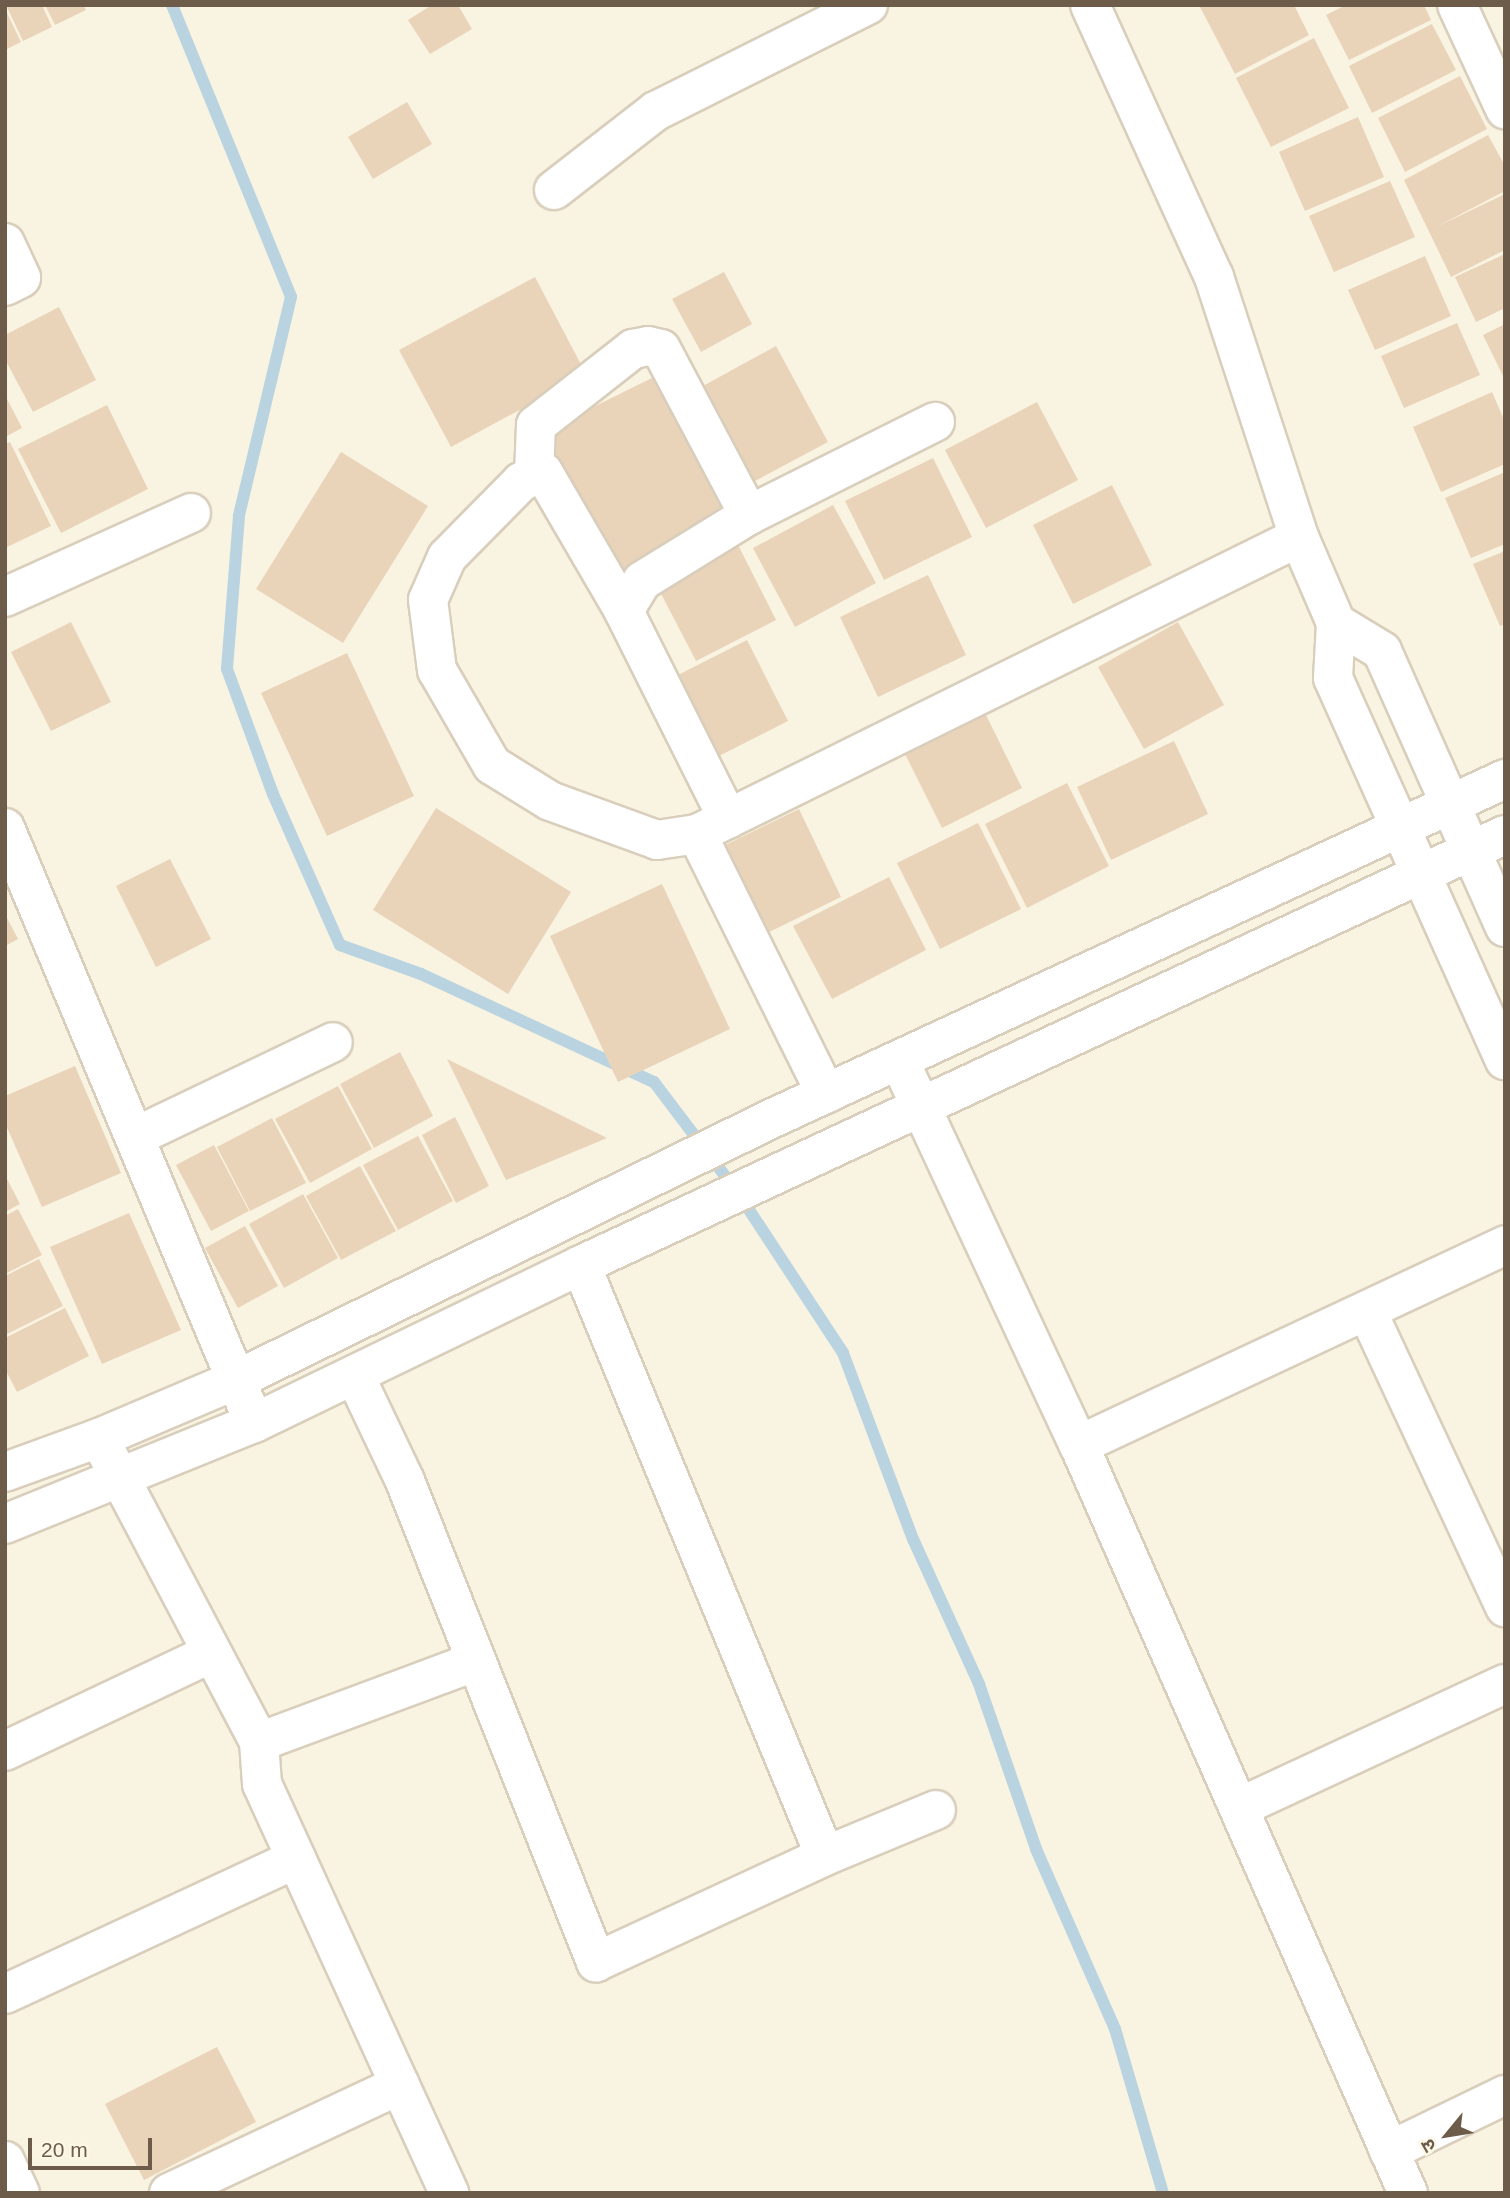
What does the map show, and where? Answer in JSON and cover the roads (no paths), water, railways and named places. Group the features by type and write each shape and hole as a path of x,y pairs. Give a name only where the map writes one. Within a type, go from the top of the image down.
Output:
{"street":[{"path":"554,190 656,111 868,5"},
{"path":"1090,5 1214,277 1299,537 1336,623 1332,678 1505,1060"},
{"path":"1457,5 1502,96"},
{"path":"5,243 21,278 5,286"},
{"path":"534,474 536,425 633,349 648,346 661,349 749,515"},
{"path":"624,611 642,581 749,515 935,422"},
{"path":"826,1094 713,827 624,611 549,477 543,472 534,474 447,557 428,600 437,670 492,765 550,801 657,840 713,827 1299,537"},
{"path":"5,597 191,513"},
{"path":"1336,623 1382,651 1505,927"},
{"path":"5,1472 99,1438 238,1379 773,1118 900,1062 1505,779"},
{"path":"5,828 137,1136 254,1423"},
{"path":"5,1524 120,1481 254,1423 580,1265 1505,835"},
{"path":"137,1136 333,1042"},
{"path":"900,1062 1079,1445 1408,2193"},
{"path":"1079,1445 1505,1245"},
{"path":"580,1265 825,1856"},
{"path":"1367,1311 1505,1607"},
{"path":"355,1376 405,1480 474,1662 596,1962 825,1856 936,1810"},
{"path":"99,1438 259,1742 262,1784 449,2193"},
{"path":"5,1751 211,1653"},
{"path":"259,1742 474,1662"},
{"path":"1240,1807 1505,1684"},
{"path":"5,1994 296,1859"},
{"path":"169,2193 400,2085"},
{"path":"1389,2151 1505,2095"},
{"path":"5,2161 20,2193"}],"waterway":[{"path":"172,5 291,297 239,516 227,669 273,794 340,945 421,974 654,1082 738,1193 843,1353 913,1539 979,1684 1036,1849 1115,2029 1163,2193"}]}
